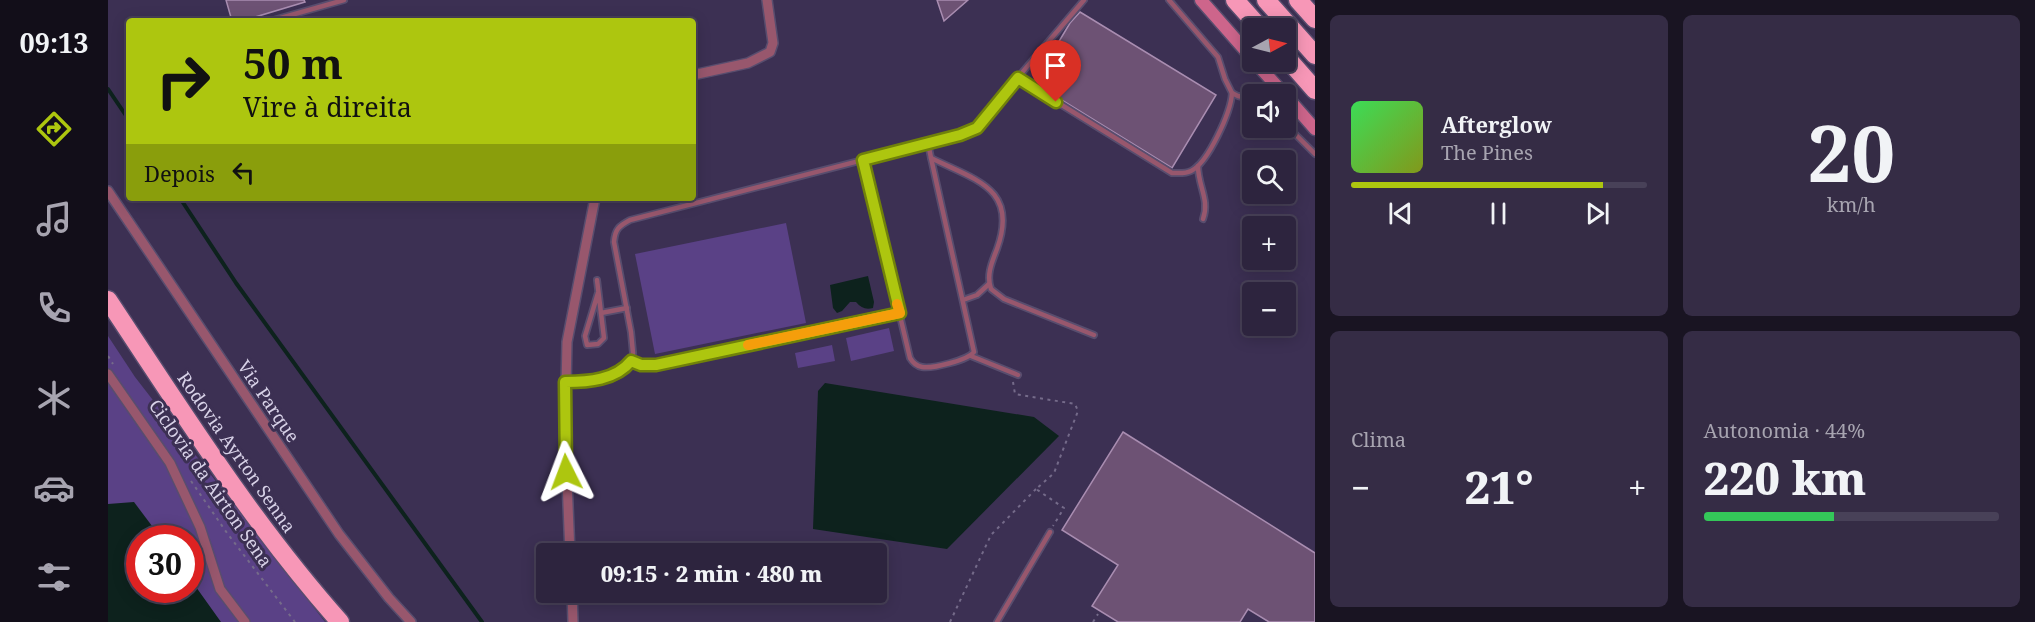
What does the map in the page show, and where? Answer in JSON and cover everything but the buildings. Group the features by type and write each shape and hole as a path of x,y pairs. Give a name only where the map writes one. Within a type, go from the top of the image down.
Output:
{"highway":[{"path":"1234,0 1251,18"},
{"path":"1266,0 1315,55"},
{"path":"1298,0 1315,19"},
{"path":"1296,68 1315,90"},
{"name":"Rodovia Ayrton Senna","path":"108,300 204,446 305,583 340,622"}],"main road":[{"path":"1201,0 1242,46"},
{"path":"1265,72 1275,84"},
{"path":"1296,107 1315,129"}],"street":[{"path":"696,74 748,63 770,52 773,43 767,0"},
{"name":"Via Parque","path":"108,191 339,534 389,598 411,622"},
{"path":"570,543 565,431 567,342 595,201"},
{"path":"111,370 170,463 200,527 220,589 245,622"},
{"path":"572,603 573,622"}],"lane":[{"path":"281,18 344,0"},
{"path":"565,382 602,378 619,372 631,361 633,347 614,242 616,230 623,224 960,135 977,128 1084,0"},
{"path":"1169,0 1218,57 1232,93 1231,105 1223,127 1198,166 1198,176 1206,201 1203,219"},
{"path":"1018,78 1172,173 1182,173 1198,166"},
{"path":"1232,93 1242,97"},
{"path":"1296,135 1315,154"},
{"path":"863,160 910,358 919,367 926,368 966,359 974,352 974,346 928,143"},
{"path":"931,159 987,186 1000,203 1003,226 990,267 989,284 993,292 1005,299 1094,334"},
{"path":"597,280 604,338 598,344 587,345 585,336 598,293"},
{"path":"963,300 977,295 989,284"},
{"path":"601,313 627,308"},
{"path":"631,361 641,365 656,365 900,313"},
{"path":"971,356 1016,374"},
{"path":"997,622 1050,532"}],"path":[{"path":"108,356 111,370"},
{"path":"950,622 991,535 1054,472 1077,411 1075,404 1015,394 1012,383 1016,374"},
{"name":"Ciclovia da Airton Sena","path":"187,477 226,533 295,622"},
{"path":"1036,489 1064,508 1050,532"},
{"path":"1093,622 1098,614"}],"shaded area":[{"path":"786,223 806,323 655,354 635,254"},
{"path":"868,276 874,302 873,308 866,309 856,302 850,302 837,313 833,308 830,285"},
{"path":"889,328 894,351 851,361 846,338"},
{"path":"108,336 135,377 325,622 108,622"},
{"path":"832,345 835,361 798,368 795,353"},
{"path":"825,383 1034,417 1059,436 947,549 813,529 818,391"},
{"path":"134,502 151,525 126,525 126,603 204,603 204,598 221,622 108,622 108,504"}],"waterway":[{"path":"108,89 126,116"},
{"path":"182,201 236,283 482,622"}],"slow traffic":[{"path":"748,345 900,313 897,304"}],"route":[{"path":"566,472 565,382 602,378 619,372 631,361 641,365 656,365 900,313 863,160 960,135 977,128 1018,78 1056,102"}]}
